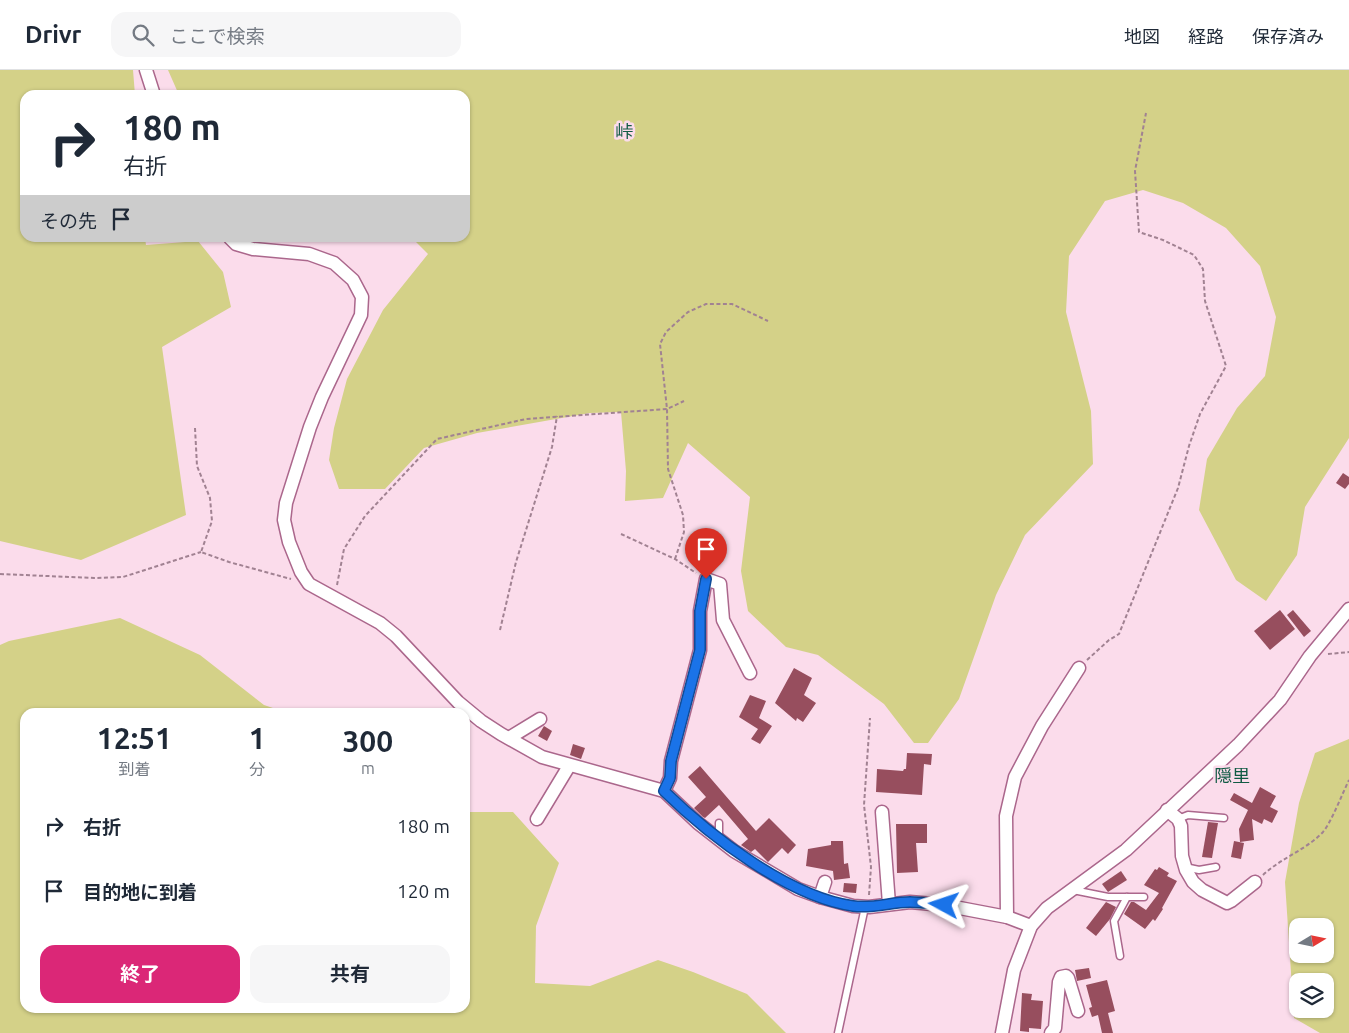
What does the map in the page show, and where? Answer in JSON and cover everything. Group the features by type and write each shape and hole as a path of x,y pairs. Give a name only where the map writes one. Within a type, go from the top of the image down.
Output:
{"street":[{"path":"146,70 152,90"},
{"path":"234,242 254,249 308,254 334,263 354,280 362,297 361,315 322,397 310,427 286,503 284,520 289,542 301,572 309,584 380,623 396,636 465,708"},
{"path":"664,791 670,778 671,761 700,650 700,611 706,579 720,584 722,620 750,673"},
{"path":"1002,1033 1014,970 1031,926 1047,908 1126,850 1238,745 1280,700 1310,656 1349,609"},
{"path":"1007,917 1006,816 1015,776 1042,726 1079,668"},
{"path":"470,712 481,721 542,757 664,791 698,823 734,851 798,889 853,906 867,907 910,902 944,905 1007,917 1031,926"},
{"path":"509,738 540,719"},
{"path":"537,819 569,766"},
{"path":"1167,810 1178,819 1181,826 1182,856 1185,867 1193,882 1202,890 1227,903 1255,882"},
{"path":"882,812 889,904"},
{"path":"820,897 825,882"},
{"path":"1051,1033 1055,1028 1061,977 1066,976 1068,978 1078,1011"}],"lane":[{"path":"1178,819 1188,815 1224,818"},
{"path":"719,823 719,838"},
{"path":"1185,867 1199,870 1216,867"},
{"path":"1071,890 1108,897 1144,897"},
{"path":"1120,956 1114,921 1127,897"},
{"path":"838,1033 867,907"}],"path":[{"path":"1079,668 1108,640 1119,634 1178,488 1200,414 1226,366 1205,301 1203,269 1194,254 1139,232 1135,171 1146,113"},
{"path":"675,559 684,532 683,515 668,469 667,409 660,344 666,332 688,312 706,304 732,304 768,321"},
{"path":"334,599 344,550 365,516 437,439 526,419 667,409 684,400"},
{"path":"500,630 516,562 552,447 557,416"},
{"path":"195,428 196,466 210,498 212,521 201,552"},
{"path":"621,534 675,559 706,579"},
{"path":"0,574 94,578 123,577 201,552 229,562 309,584"},
{"path":"1310,656 1349,652"},
{"path":"867,907 871,867 864,805 870,718"},
{"path":"1255,882 1272,866 1290,856 1324,831 1349,780"}],"shaded area":[{"path":"0,70 133,70 135,90 20,90 20,242 146,242 146,245 199,242 223,272 231,307 162,347 186,515 81,560 0,541"},
{"path":"168,70 1349,70 1349,438 1305,507 1297,555 1266,601 1236,580 1199,510 1207,459 1237,408 1265,376 1276,317 1260,266 1226,228 1183,203 1143,190 1105,201 1069,256 1066,312 1091,411 1093,464 1025,535 996,595 959,699 928,743 914,743 884,704 818,655 786,647 748,611 741,571 750,497 688,443 663,498 625,501 626,471 621,412 590,413 477,433 424,448 385,489 339,489 329,460 334,428 347,379 383,310 428,254 416,242 470,242 470,90 177,90"},
{"path":"120,618 200,655 264,705 273,708 20,708 20,1013 470,1013 470,812 513,812 559,863 536,926 535,983 590,986 658,960 747,994 786,1033 0,1033 0,645 9,641"},
{"path":"1349,739 1349,1033 1320,1033 1294,1018 1334,1018 1334,973 1291,973 1290,963 1334,963 1334,918 1289,918 1289,942 1285,882 1299,803 1315,753"}],"building":[{"path":"1343,473 1349,477 1349,484 1345,489 1336,483"},
{"path":"1280,610 1295,629 1270,650 1254,631"},
{"path":"1293,610 1311,631 1304,637 1287,615"},
{"path":"794,668 812,678 804,695 816,703 803,722 797,718 796,721 775,703"},
{"path":"750,695 766,701 759,718 772,726 760,744 751,739 758,729 739,717"},
{"path":"544,726 552,731 547,741 538,736"},
{"path":"573,744 585,748 581,759 570,755"},
{"path":"907,753 932,754 931,765 924,764 922,795 876,792 877,769 903,771 906,769"},
{"path":"700,766 756,831 769,818 796,845 788,854 782,848 768,862 755,849 751,852 741,845 748,839 719,805 705,818 694,808 706,797 688,777"},
{"path":"1260,787 1276,796 1270,807 1278,811 1272,823 1264,819 1262,824 1252,819 1254,840 1240,842 1239,829 1248,810 1230,800 1234,793 1252,803"},
{"path":"1208,822 1218,823 1212,858 1202,857"},
{"path":"896,824 927,824 927,843 916,843 918,872 897,873"},
{"path":"831,841 843,841 844,864 848,863 850,878 834,880 833,871 806,866 808,849 831,845"},
{"path":"1234,841 1244,843 1241,859 1231,857"},
{"path":"1159,867 1169,873 1167,876 1177,881 1155,921 1153,919 1145,929 1124,914 1131,902 1146,910 1159,893 1144,885 1155,869 1157,870"},
{"path":"1121,871 1127,880 1108,892 1102,884"},
{"path":"844,883 857,884 856,893 843,892"},
{"path":"1106,902 1116,907 1110,919 1096,936 1086,928"},
{"path":"1089,968 1091,978 1077,981 1075,970"},
{"path":"1107,980 1115,1011 1108,1013 1113,1033 1102,1033 1098,1015 1092,1017 1089,1008 1092,1007 1086,985"},
{"path":"1022,993 1032,994 1031,1000 1043,1001 1041,1029 1029,1028 1029,1032 1020,1031"}],"district":[{"name":"峠","path":"624,132"},
{"name":"隠里","path":"1232,776"}],"route":[{"path":"706,579 700,611 700,650 671,761 670,778 664,791 698,823 734,851 798,889 834,902 853,906 869,907 910,902 944,905"}]}
